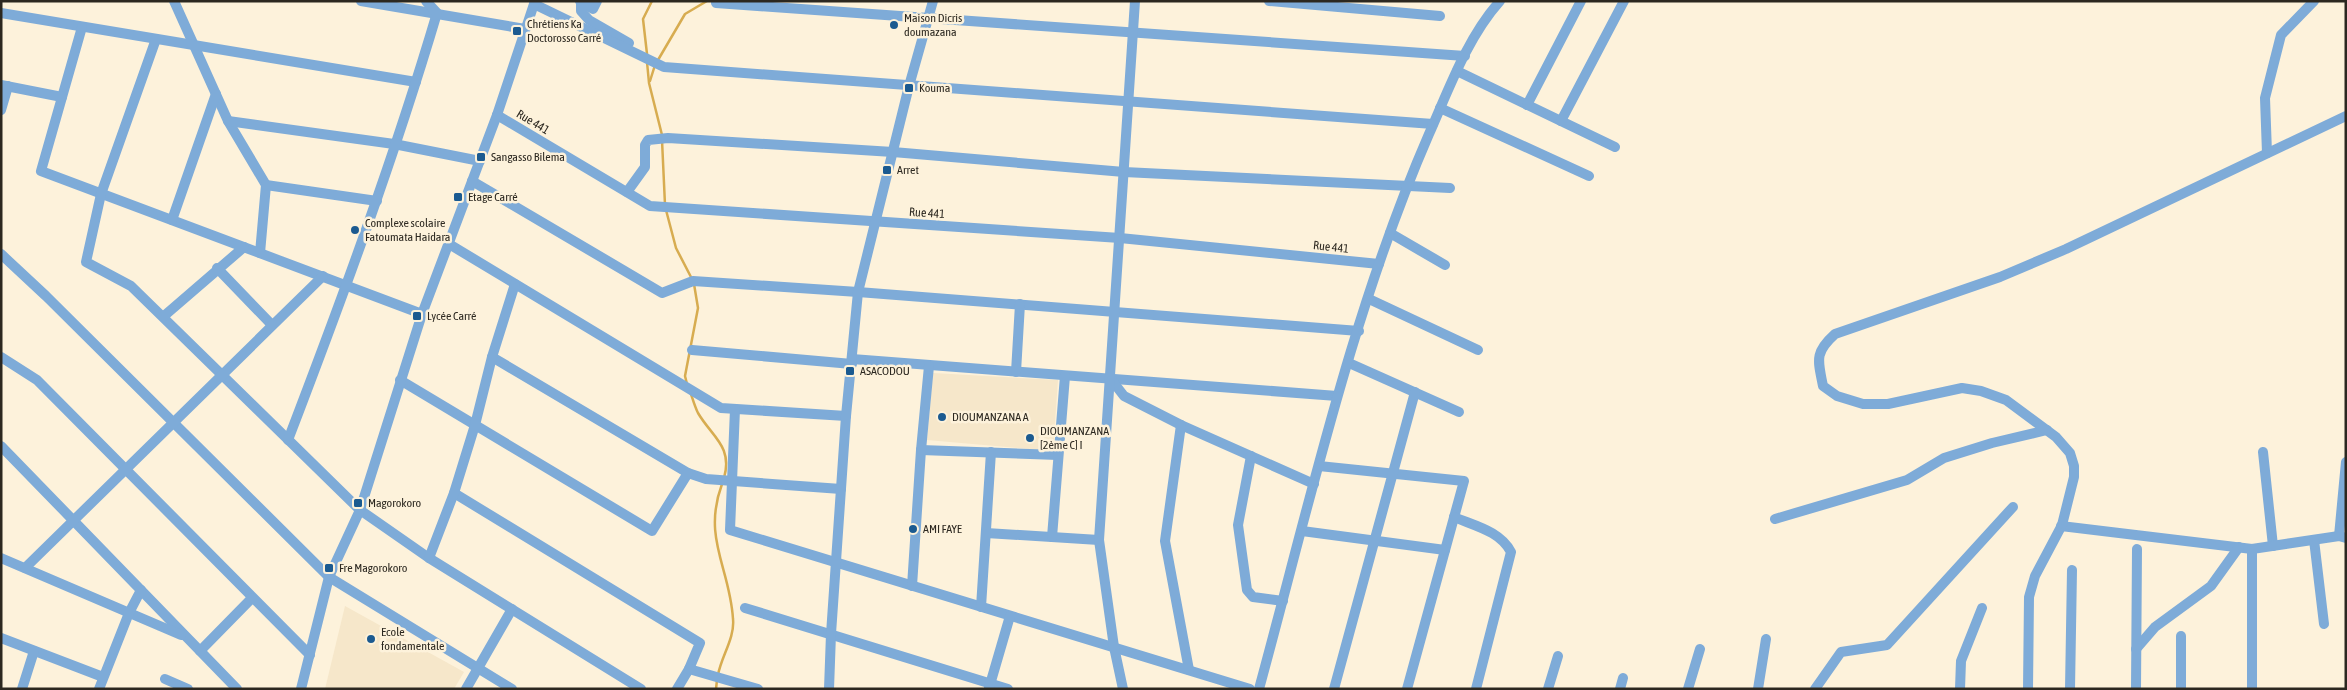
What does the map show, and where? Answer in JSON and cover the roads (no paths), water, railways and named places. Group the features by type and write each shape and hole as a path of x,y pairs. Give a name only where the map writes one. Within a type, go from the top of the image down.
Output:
{"street":[{"path":"174,1 228,121 266,185 260,253"},
{"path":"361,1 525,29"},
{"path":"426,1 437,13"},
{"path":"580,2 593,9 597,1"},
{"path":"717,1 716,3 1465,56"},
{"path":"830,689 831,634 846,416 858,292 909,86 933,1"},
{"path":"1123,689 1114,648 1099,540 1135,1"},
{"path":"1269,1 1440,16"},
{"path":"1488,15 1489,1"},
{"path":"1259,689 1337,396 1406,186 1457,71 1488,15 1500,1"},
{"path":"1526,105 1581,1"},
{"path":"1561,121 1624,1"},
{"path":"2267,153 2265,98 2280,35 2314,1"},
{"path":"580,2 581,11 589,20 629,44"},
{"path":"301,689 329,577 360,510 422,314 497,115 534,3 664,67 1128,103 1433,124"},
{"path":"1,13 416,82"},
{"path":"288,440 377,201 437,13"},
{"path":"82,26 41,171 422,314"},
{"path":"156,39 101,194 86,262 131,286 164,316 360,510 429,558 641,689"},
{"path":"1457,71 1615,147"},
{"path":"1,110 4,86 62,97"},
{"path":"172,220 216,94"},
{"path":"1440,108 1589,176"},
{"name":"Rue 441","path":"497,115 650,206 1120,238 1379,264"},
{"path":"2028,689 2029,597 2035,576 2061,526 2074,477 2074,466 2070,453 2047,430 2006,400 1981,391 1962,388 1888,404 1863,404 1837,396 1823,386 1818,364 1822,346 1835,334 2000,277 2066,249 2346,116"},
{"path":"228,121 394,144 480,161"},
{"path":"627,192 645,167 645,145 648,140 668,138 894,152 1124,172 1450,188"},
{"path":"472,182 662,292 694,281 1020,304 1359,331"},
{"path":"266,185 377,201"},
{"path":"1390,233 1445,265"},
{"path":"449,244 721,408 846,416"},
{"path":"164,316 217,268 244,247"},
{"path":"1,254 173,421 329,577 512,689"},
{"path":"217,268 271,324"},
{"path":"25,568 271,324 323,276"},
{"path":"429,558 454,493 475,425 492,357 516,284"},
{"path":"1369,299 1478,350"},
{"path":"1016,372 1020,304"},
{"path":"692,350 1110,378 1337,396"},
{"path":"1,357 37,380 310,655"},
{"path":"492,357 688,473 706,479 841,489"},
{"path":"1349,363 1459,412"},
{"path":"912,586 921,450 929,366"},
{"path":"1052,537 1065,376"},
{"path":"1110,378 1124,396 1181,425 1314,484"},
{"path":"400,380 652,531 688,473"},
{"path":"1334,689 1415,392"},
{"path":"735,409 730,530 1250,689"},
{"path":"1181,425 1165,541 1190,670"},
{"path":"1775,519 1907,480 1944,458 1992,443 2047,430"},
{"path":"1,446 237,689"},
{"path":"921,450 1058,455"},
{"path":"981,607 991,452"},
{"path":"2263,452 2273,546"},
{"path":"1251,456 1238,525 1247,590 1253,597 1283,601"},
{"path":"2061,526 2252,549 2342,537 2346,462"},
{"path":"1319,466 1464,481 1407,689"},
{"path":"454,493 700,643 689,669 677,689"},
{"path":"1815,689 1841,652 1887,645 2013,506"},
{"path":"1454,517 1495,534 1506,544 1511,552 1476,689"},
{"path":"1302,531 1445,550"},
{"path":"986,533 1099,540"},
{"path":"2314,540 2324,624"},
{"path":"2136,650 2155,627 2211,586 2239,548"},
{"path":"2136,689 2137,549"},
{"path":"2252,549 2252,689"},
{"path":"1,558 186,637"},
{"path":"2070,689 2072,570"},
{"path":"99,689 129,613 141,590"},
{"path":"200,650 252,598"},
{"path":"745,608 990,686 1008,689"},
{"path":"1960,689 1961,661 1982,608"},
{"path":"466,689 512,609"},
{"path":"990,686 1010,616"},
{"path":"2181,636 2181,689"},
{"path":"1,638 103,677"},
{"path":"1758,689 1766,639"},
{"path":"1688,689 1700,649"},
{"path":"22,689 34,651"},
{"path":"1548,689 1558,656"},
{"path":"689,669 758,689"},
{"path":"1620,689 1623,678"},
{"path":"165,679 188,689"}],"waterway":[{"path":"647,54 643,19 652,1"},
{"path":"658,60 685,14 707,1"},
{"path":"647,62 649,83 662,135"},
{"path":"650,81 655,65"},
{"path":"662,140 665,205"},
{"path":"666,210 676,248 692,279"},
{"path":"687,384 685,376 698,308 694,284"},
{"path":"691,394 698,413 723,450 726,458 724,478"},
{"path":"718,675 733,626 731,601 716,537 717,503 722,484"},
{"path":"716,689 717,680"}],"place":[{"name":"Maison Dicris doumazana","path":"894,25"},
{"name":"Chrétiens Ka Doctorosso Carré","path":"517,31"},
{"name":"Kouma","path":"909,88"},
{"name":"Sangasso Bilema","path":"481,157"},
{"name":"Arret","path":"887,170"},
{"name":"Etage Carré","path":"458,197"},
{"name":"Complexe scolaire Fatoumata Haidara","path":"355,230"},
{"name":"Lycée Carré","path":"417,316"},
{"name":"ASACODOU","path":"850,371"},
{"name":"DIOUMANZANA A","path":"942,417"},
{"name":"DIOUMANZANA [2ème C] I","path":"1030,438"},
{"name":"Magorokoro","path":"358,503"},
{"name":"AMI FAYE","path":"913,529"},
{"name":"Fre Magorokoro","path":"329,568"},
{"name":"Ecole fondamentale","path":"371,639"}]}
